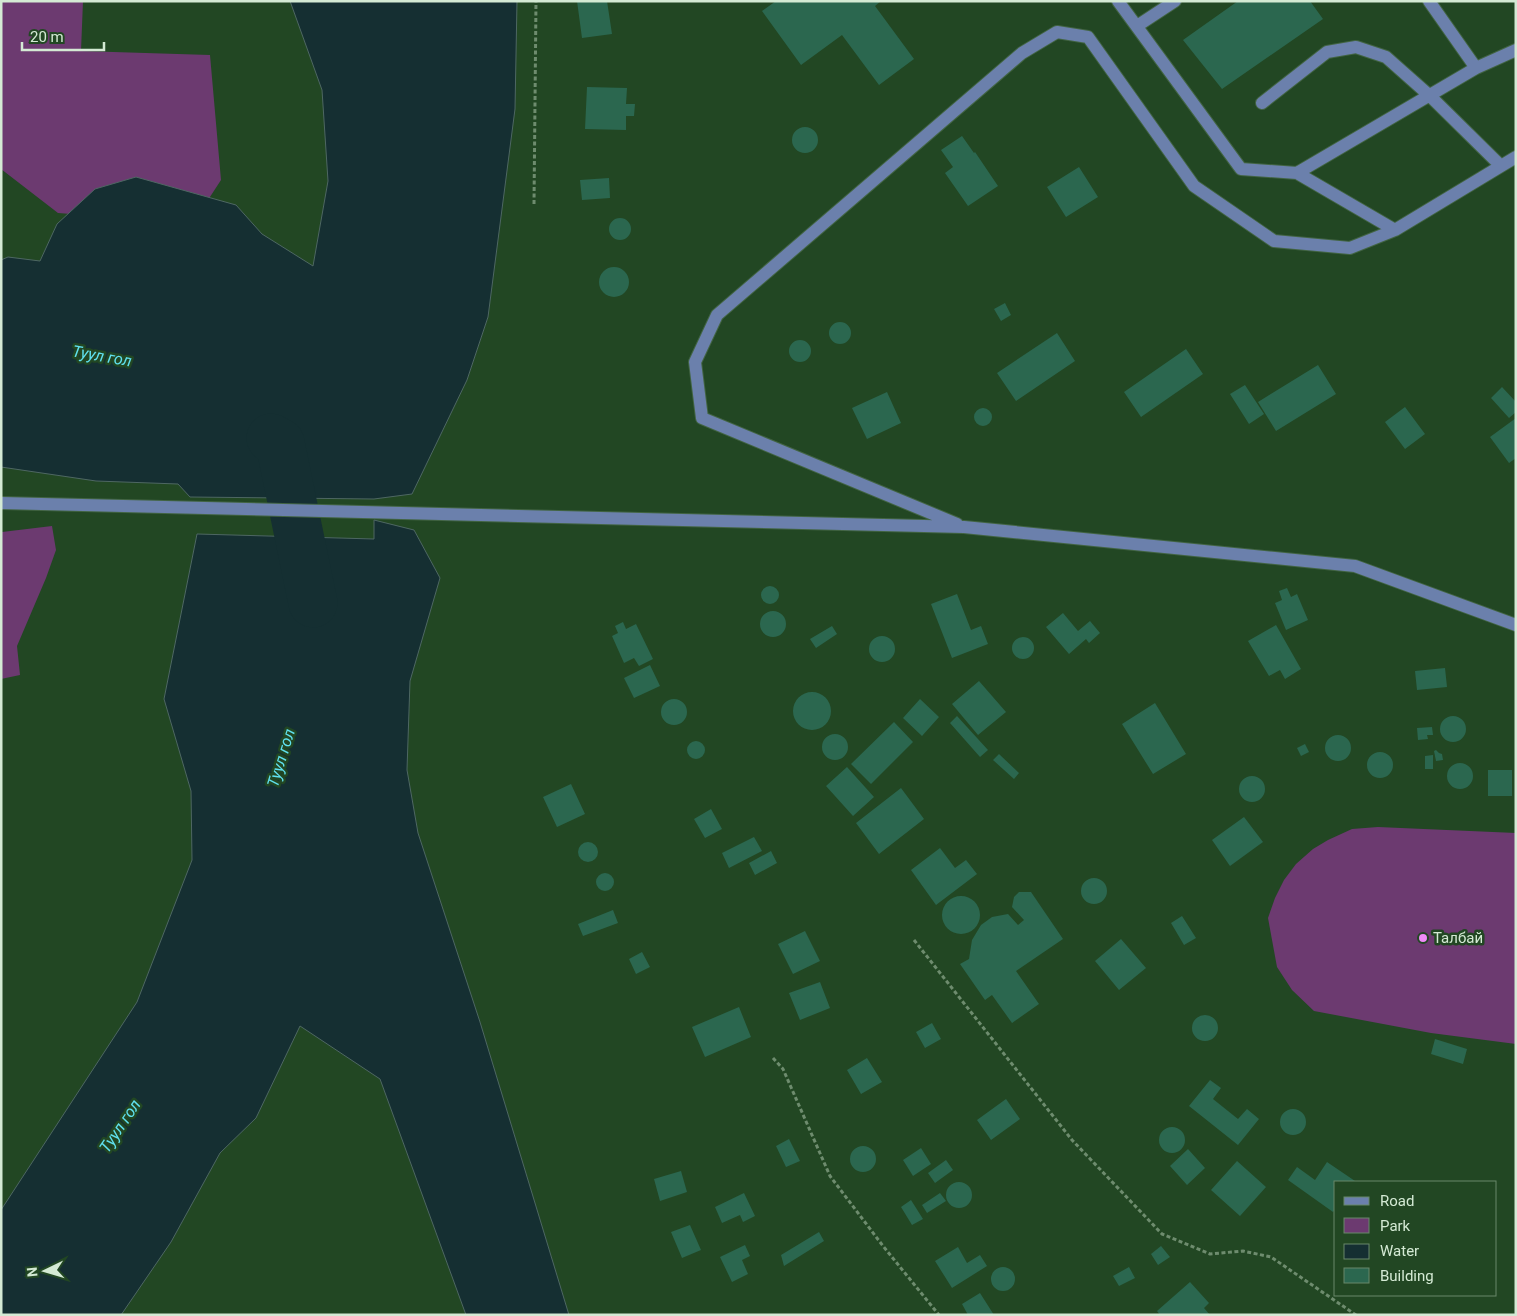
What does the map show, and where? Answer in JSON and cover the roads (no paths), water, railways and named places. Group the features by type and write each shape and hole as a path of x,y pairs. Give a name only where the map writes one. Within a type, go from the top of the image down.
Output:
{"street":[{"path":"1118,1 1241,169 1298,173 1395,230"},
{"path":"1137,26 1175,1"},
{"path":"1429,1 1476,68"},
{"path":"964,527 702,418 696,362 718,315 1022,53 1057,32 1088,37 1194,186 1274,241 1350,248 1395,230 1516,157"},
{"path":"1262,103 1327,52 1356,46 1386,57 1430,96 1501,166"},
{"path":"1298,173 1476,68 1516,50"},
{"path":"1,503 964,527 1355,566 1516,625"}],"water":[{"path":"290,1 517,1 515,109 488,317 467,380 412,494 374,499 190,497 178,484 96,481 1,467 1,260 8,257 40,261 57,224 95,189 136,177 236,205 262,234 313,266 328,181 322,90"},
{"path":"374,520 414,530 440,578 410,681 407,770 418,833 480,1022 569,1315 466,1315 380,1079 300,1026 256,1118 220,1153 171,1242 121,1315 1,1315 1,1210 137,1002 192,860 191,791 164,699 197,534 374,539"}],"waterway":[{"name":"Туул гол","path":"271,438 280,443 313,603"}],"place":[{"name":"Талбай","path":"1423,938"}]}
